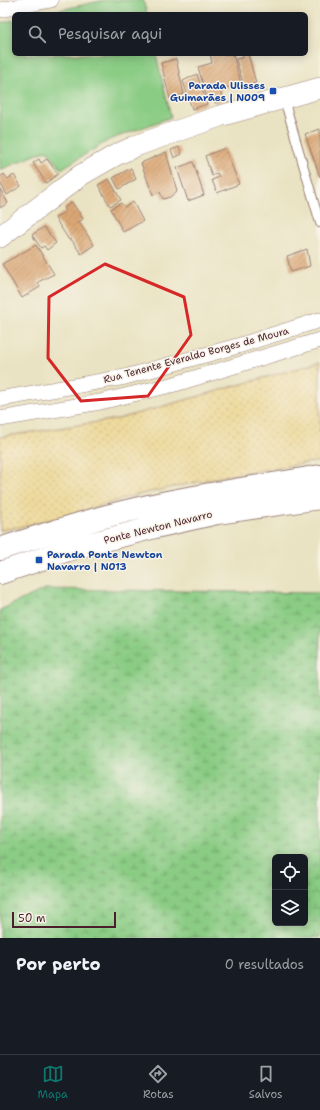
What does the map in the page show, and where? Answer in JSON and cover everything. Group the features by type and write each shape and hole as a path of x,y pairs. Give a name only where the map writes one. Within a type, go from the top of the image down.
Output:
{"main road":[{"path":"0,237 81,175 116,155 138,145 220,116 320,88"},
{"name":"Ponte Newton Navarro","path":"25,540 120,513 186,499 320,476"},
{"name":"Ponte Newton Navarro","path":"0,573 74,548 155,527 217,513 320,498"},
{"path":"0,545 25,540"},
{"path":"0,549 25,540"}],"street":[{"path":"0,10 51,0"},
{"name":"Rua Tenente Everaldo Borges de Moura","path":"0,400 125,377 241,345 320,320"},
{"name":"Rua Tenente Everaldo Borges de Moura","path":"0,419 100,402 175,384 320,340"}],"lane":[{"path":"283,98 320,223"}],"highlighted area":[{"path":"105,264 184,297 191,335 148,396 81,401 48,358 49,297"}],"green space":[{"path":"105,0 143,0 146,12 50,12"},
{"path":"12,20 12,56 156,56 171,117 109,140 61,169 47,150 0,170 0,23"},
{"path":"45,589 320,593 320,938 0,938 0,610"}],"sand":[{"path":"320,362 320,461 225,476 132,496 70,515 0,530 0,437 118,419"}],"building":[{"path":"210,56 234,56 241,84 220,90 223,100 215,103 214,98 207,99 198,67 212,63"},
{"path":"249,56 256,83 244,87 236,59"},
{"path":"176,59 184,94 170,99 161,63"},
{"path":"197,74 207,104 192,109 183,81"},
{"path":"320,129 320,177 305,134"},
{"path":"179,147 182,154 174,158 171,150"},
{"path":"225,148 239,184 217,193 212,180 219,177 217,173 212,176 205,156"},
{"path":"166,152 177,191 170,197 163,199 160,192 153,195 141,163"},
{"path":"39,159 41,163 47,159 58,174 46,183 33,163"},
{"path":"193,162 204,195 188,201 177,168"},
{"path":"131,168 136,179 119,189 113,178"},
{"path":"4,174 8,179 14,175 21,186 7,195 0,183 0,177"},
{"path":"109,179 121,200 110,206 98,185"},
{"path":"0,189 8,203 0,208"},
{"path":"72,202 83,219 79,222 94,245 81,254 71,239 69,240 55,218 66,211 64,208"},
{"path":"133,202 143,221 123,232 111,209 121,203 125,207"},
{"path":"44,227 56,243 47,250 44,246 41,248 32,235"},
{"path":"36,245 54,274 38,282 40,287 22,298 2,264"},
{"path":"307,249 310,266 291,272 287,256"}],"place":[{"name":"Parada Ulisses Guimarães | N009","path":"273,91"},
{"name":"Parada Ponte Newton Navarro | N013","path":"39,560"}]}
